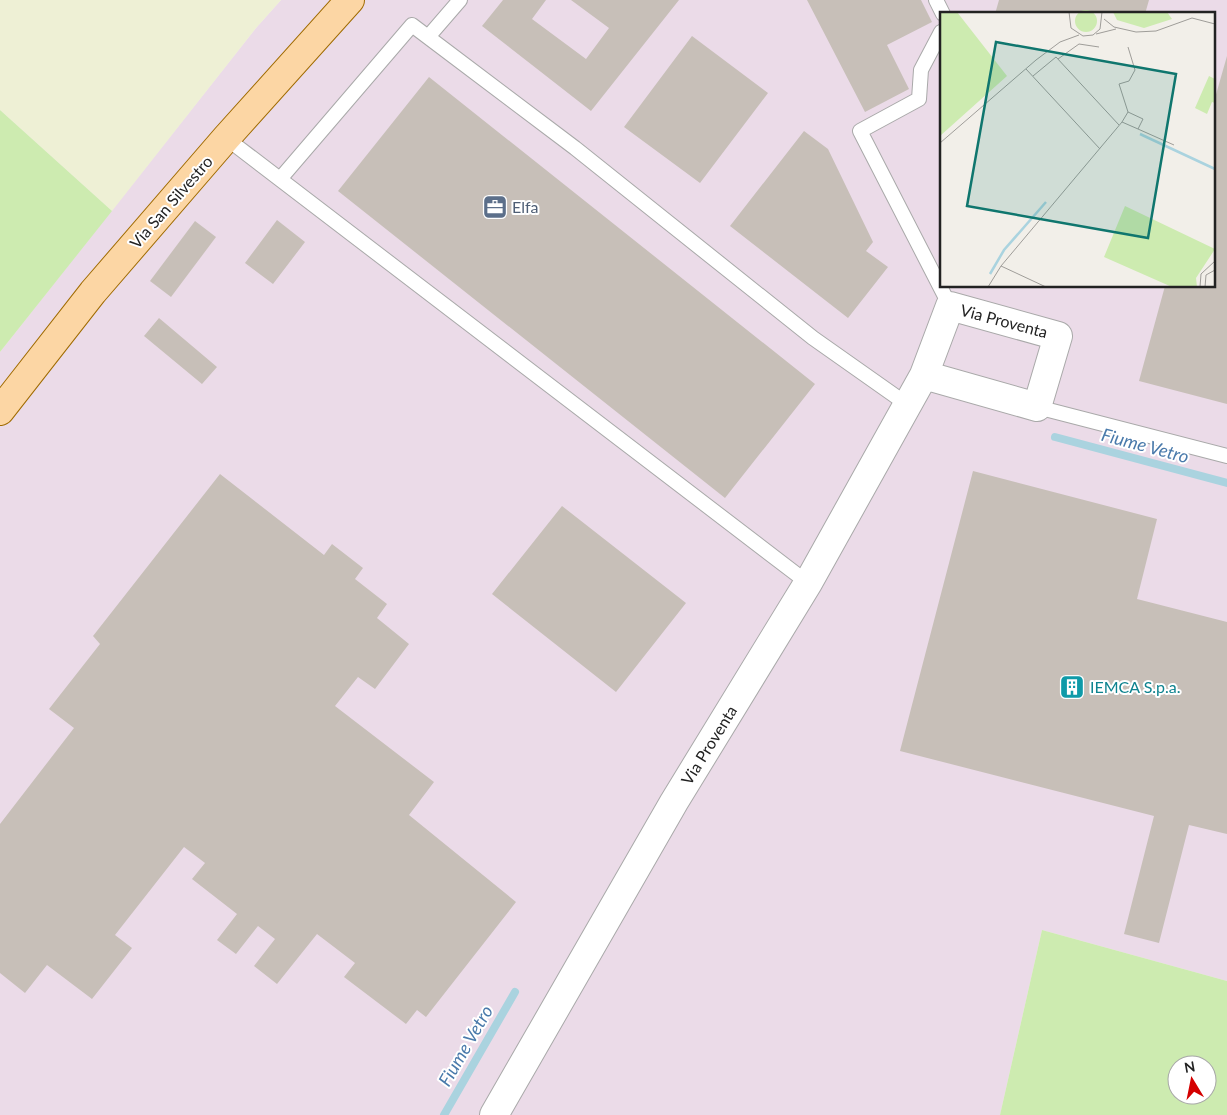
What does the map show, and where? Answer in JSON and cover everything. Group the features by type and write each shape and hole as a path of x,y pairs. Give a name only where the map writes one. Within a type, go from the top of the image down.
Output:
{"main road":[{"name":"Via San Silvestro","path":"0,410 93,292 226,138 350,0"}],"street":[{"name":"Via Proventa","path":"494,1115 670,810 808,584 924,375 950,306 1058,336 1037,407"},
{"path":"924,375 1037,407"}],"lane":[{"path":"428,37 460,0"},
{"path":"936,0 942,12"},
{"path":"280,180 412,25 575,148 813,338 908,405"},
{"path":"940,34 921,70 918,99 860,131 940,287"},
{"path":"226,138 808,584"},
{"path":"941,288 950,306"},
{"path":"1037,407 1227,456"}],"shaded area":[{"path":"281,0 1227,0 1227,981 1042,930 1000,1115 0,1115 0,352 256,28"}],"green space":[{"path":"0,0 281,0 256,28 112,211 0,110"},
{"path":"0,110 112,211 0,352"},
{"path":"1042,930 1227,981 1227,1115 1000,1115"}],"building":[{"path":"503,0 546,0 532,19 586,59 609,28 571,0 679,0 591,111 482,26"},
{"path":"807,0 921,0 932,22 887,45 909,89 865,112"},
{"path":"999,0 1149,0 1146,12 996,12"},
{"path":"692,36 768,93 700,183 624,127"},
{"path":"1227,56 1227,404 1139,381 1164,288 1214,288 1214,102"},
{"path":"429,77 815,384 725,498 338,191"},
{"path":"804,131 828,149 873,242 866,251 888,267 848,318 730,226"},
{"path":"277,220 305,242 273,284 245,263"},
{"path":"195,221 216,237 171,297 150,281"},
{"path":"159,318 217,367 202,384 144,336"},
{"name":"IEMCA S.p.a.","path":"973,471 1157,519 1137,599 1227,622 1227,834 1189,825 1159,943 1124,934 1154,816 900,751"},
{"path":"220,474 324,555 332,544 363,568 355,579 387,604 377,618 409,644 375,689 358,677 335,706 434,782 409,815 516,902 426,1017 417,1010 406,1024 344,977 355,963 317,934 277,984 254,966 275,939 258,926 236,954 217,940 237,914 192,879 205,863 184,847 115,935 132,948 92,999 47,965 25,993 0,973 0,824 74,728 49,709 100,644 93,636"},
{"path":"562,506 686,603 616,692 492,594"}],"waterway":[{"name":"Fiume Vetro","path":"1055,437 1227,483"},
{"name":"Fiume Vetro","path":"444,1115 515,992"}],"place":[{"name":"Elfa","path":"495,207"},
{"name":"IEMCA S.p.a.","path":"1072,687"}]}
